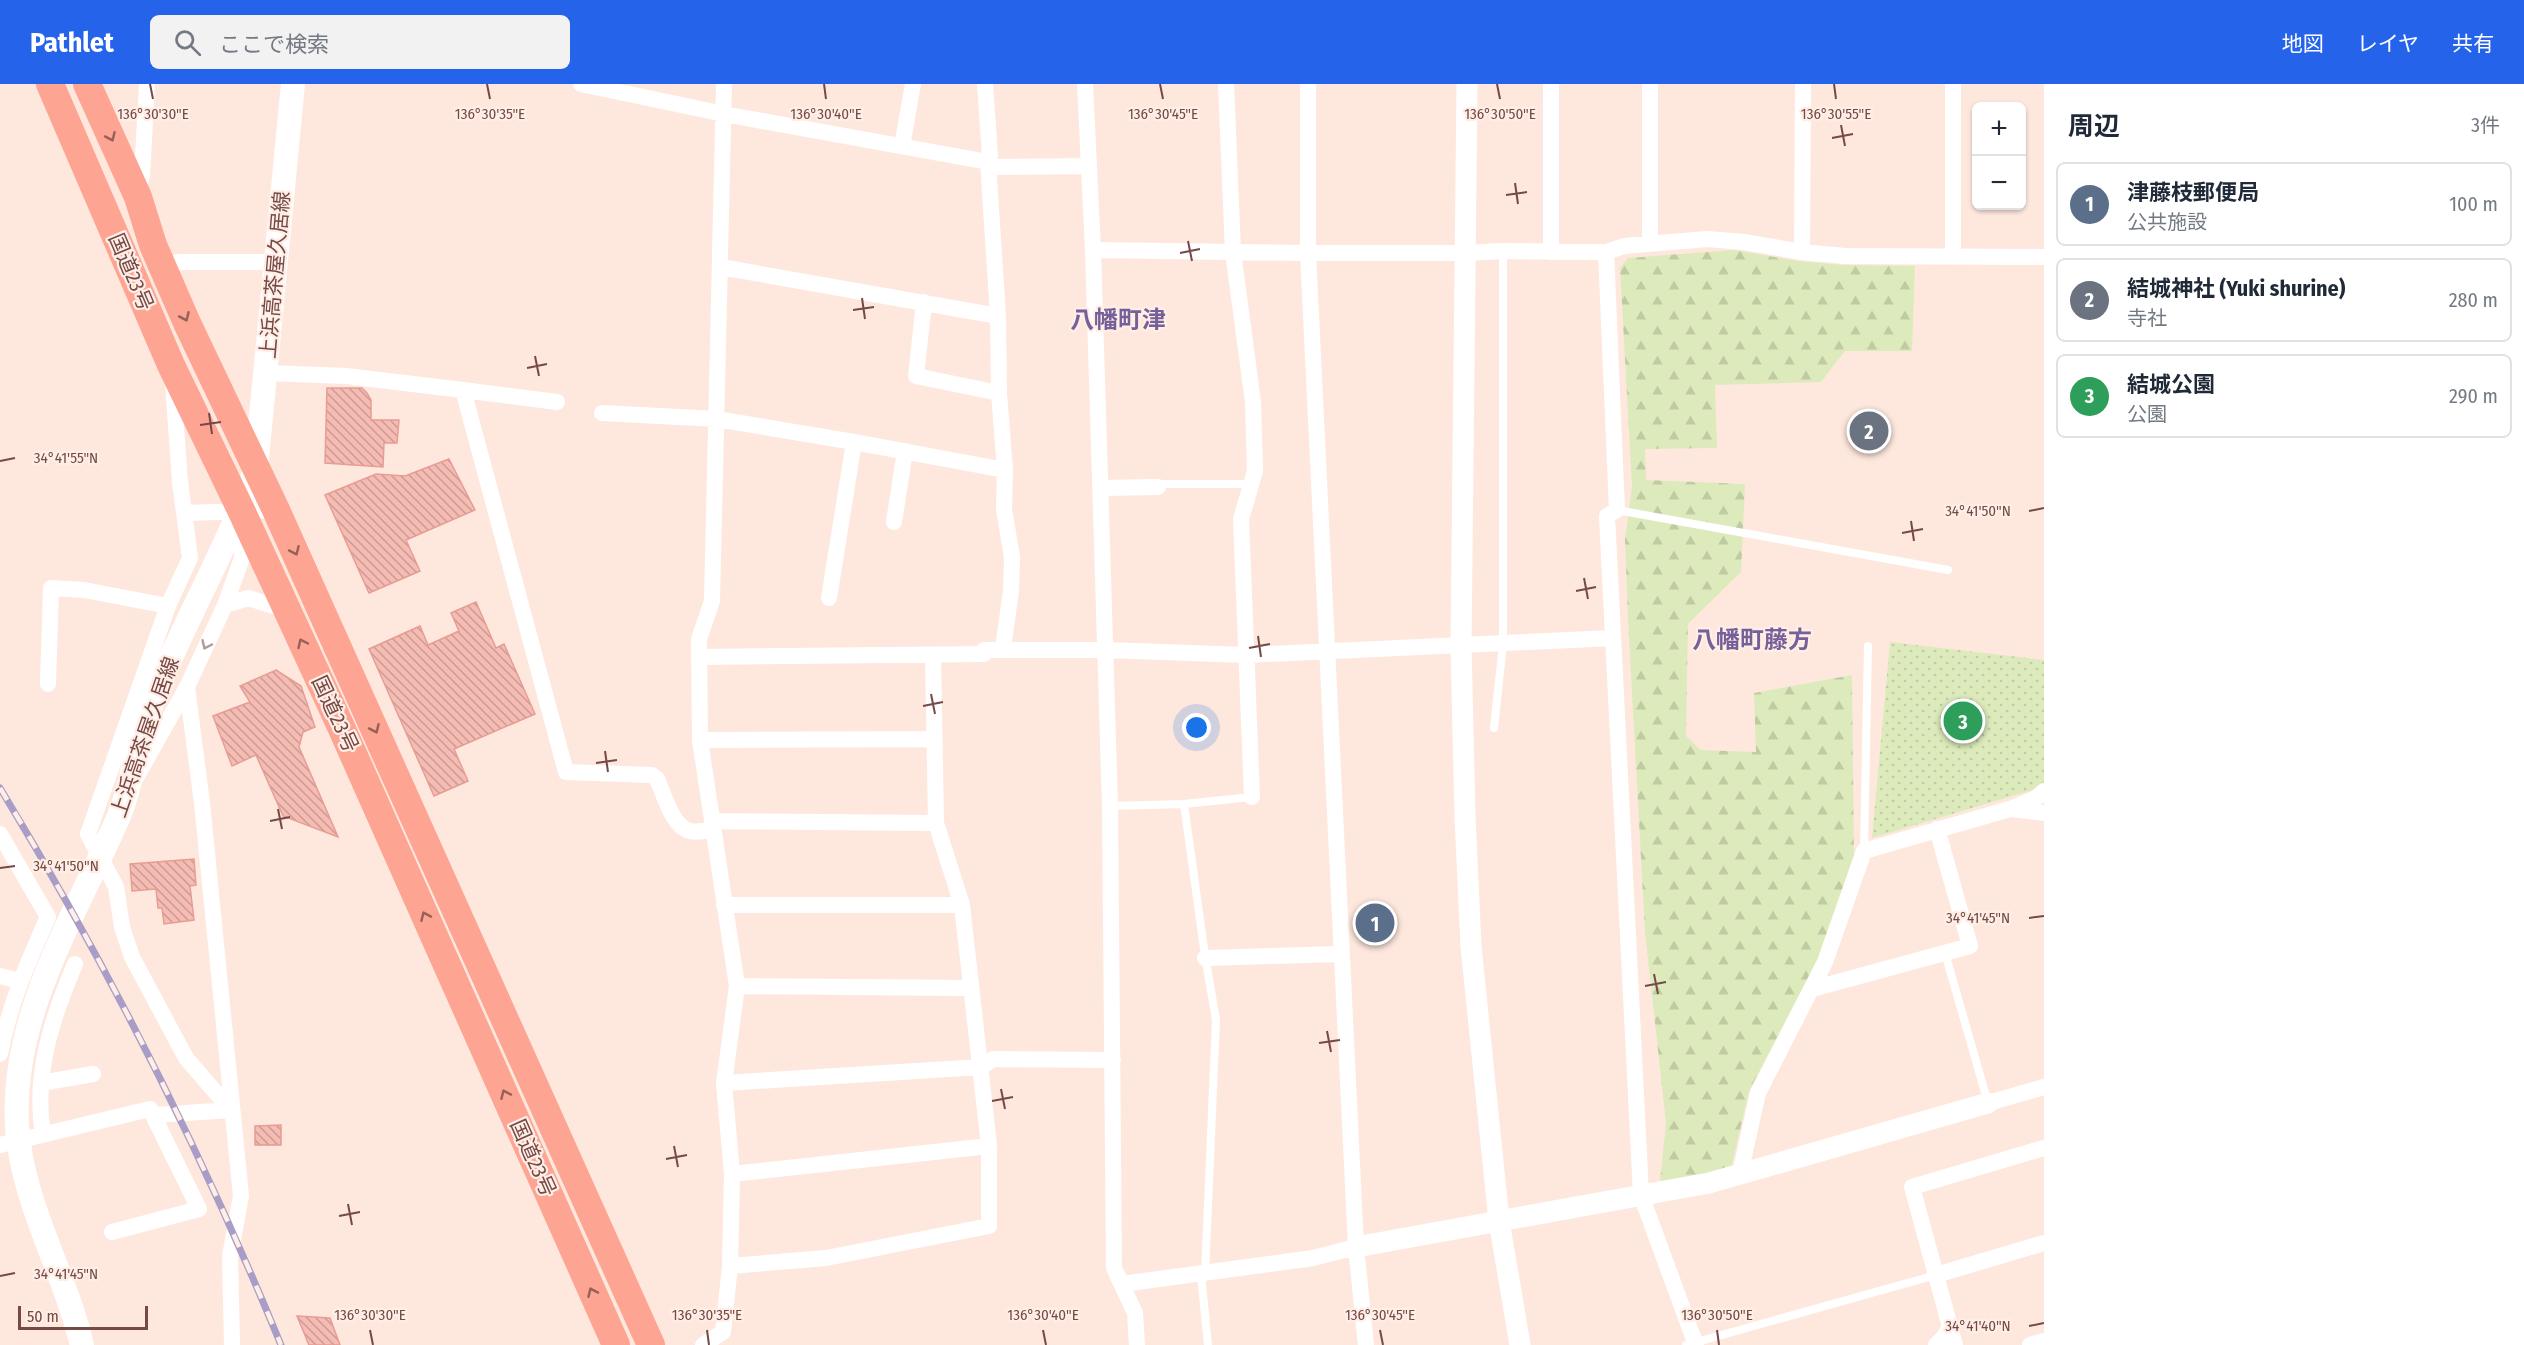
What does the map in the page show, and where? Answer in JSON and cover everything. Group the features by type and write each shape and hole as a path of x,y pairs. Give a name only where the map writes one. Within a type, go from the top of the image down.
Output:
{"highway":[{"name":"国道23号","path":"50,84 171,365 342,729 616,1345"},
{"name":"国道23号","path":"87,84 138,197 162,266 276,510 651,1345"}],"main road":[{"name":"上浜高茶屋久居線","path":"82,1345 22,1161 17,1126 17,1097 26,1032 62,936 119,816 128,792 141,735 166,670 241,510 256,468 292,84"}],"street":[{"path":"138,197 142,175 147,84"},
{"path":"581,84 724,114 988,164 1089,166"},
{"path":"703,1345 723,1332 730,1266 732,1174 724,1083 737,986 700,740 699,639 712,601 724,84"},
{"path":"902,146 913,84"},
{"path":"985,84 998,316 999,393 1005,470 1004,509 1011,556 1011,591 1003,648"},
{"path":"1085,84 1093,250 1110,806 1114,1268 1135,1313 1137,1345"},
{"path":"1226,84 1233,252 1253,402 1255,471 1242,519 1252,797"},
{"path":"1308,84 1308,253 1356,1247 1366,1345"},
{"path":"1467,84 1461,646 1465,817 1471,946 1499,1221 1520,1345"},
{"path":"1551,84 1551,252"},
{"path":"1650,84 1650,244"},
{"path":"1802,252 1803,84"},
{"path":"1953,84 1953,257"},
{"path":"1093,250 1308,253 1606,252 1624,246 1707,239 1845,256 2044,257"},
{"path":"1606,252 1617,510 1607,516 1641,1195 1692,1344"},
{"path":"162,266 179,262 277,262"},
{"path":"721,267 998,316"},
{"path":"924,302 916,376 999,393"},
{"path":"171,365 190,558 168,606 88,834 116,887 122,927 132,957 186,1058 231,1110"},
{"path":"266,373 345,375 557,402"},
{"path":"463,390 566,772 652,774 657,779 682,827 693,831 713,826 936,823"},
{"path":"602,413 717,419 1005,470"},
{"path":"829,598 854,442"},
{"path":"894,522 905,451"},
{"path":"1101,488 1158,487"},
{"path":"128,792 187,687 225,606 242,558 241,510"},
{"path":"185,513 276,510"},
{"path":"48,684 51,588 84,590 168,606"},
{"path":"225,606 248,598 287,610"},
{"path":"699,657 933,655 984,652 1003,648 1246,654 1613,638"},
{"path":"730,1266 826,1258 989,1226 989,1146 962,905 936,823 933,655"},
{"path":"187,687 202,803 241,1196 230,1256 232,1345"},
{"path":"700,740 933,739"},
{"path":"1740,1174 1758,1093 1825,962 1864,851 2010,809 2036,798 2044,791"},
{"path":"2010,809 2044,813"},
{"path":"1812,989 1970,946 1936,829"},
{"path":"0,834 48,917 19,981 6,1022 0,1054"},
{"path":"724,905 962,905"},
{"path":"1205,958 1342,954"},
{"path":"43,1134 40,1119 43,1056 63,993 75,964"},
{"path":"0,976 19,981"},
{"path":"737,986 971,988"},
{"path":"724,1083 981,1067 993,1059 1113,1060"},
{"path":"41,1083 93,1074"},
{"path":"1122,1284 1313,1258 1320,1254 1356,1247 1709,1183 2044,1087"},
{"path":"0,1145 150,1109 199,1209 112,1232"},
{"path":"154,1115 231,1110"},
{"path":"732,1174 989,1146"},
{"path":"1955,1345 1912,1187 2044,1148"},
{"path":"1936,1275 2044,1244"},
{"path":"1936,1345 1950,1326"},
{"path":"2030,1345 2044,1341"}],"lane":[{"path":"1494,728 1503,644 1503,251"},
{"path":"1158,487 1161,484 1251,484"},
{"path":"1617,510 1948,570"},
{"path":"1864,851 1868,646"},
{"path":"1110,806 1184,804 1252,797"},
{"path":"1184,804 1216,1020 1203,1274 1208,1345"},
{"path":"1945,953 1988,1103"},
{"path":"1692,1344 1936,1275"}],"green space":[{"path":"1734,250 1798,261 1844,265 1915,266 1912,351 1845,351 1821,382 1715,385 1717,448 1645,449 1646,480 1745,484 1741,572 1688,624 1686,736 1701,750 1756,752 1754,693 1852,675 1854,858 1819,957 1749,1091 1731,1169 1707,1176 1660,1181 1666,1123 1645,932 1628,619 1625,539 1632,486 1620,268 1628,258"},
{"path":"1890,642 2044,660 2044,782 2036,789 1872,838"}],"building":[{"path":"327,388 362,388 371,400 371,420 399,420 397,443 384,443 383,467 325,463"},
{"path":"449,459 475,510 406,540 420,571 369,593 325,495 376,474 405,476"},
{"path":"476,602 496,648 504,644 535,714 454,749 468,781 434,796 369,649 420,626 428,645 459,631 451,613"},
{"path":"276,670 301,686 315,727 303,732 299,747 338,837 283,816 256,755 232,766 213,716 250,702 240,686"},
{"path":"194,859 196,885 190,886 194,920 164,924 162,908 158,908 156,889 132,891 130,864"},
{"path":"281,1125 281,1145 255,1145 255,1126"},
{"path":"297,1316 330,1318 340,1345 309,1345"}],"railway":[{"path":"0,788 78,923 151,1061 219,1202 281,1345"}],"place":[{"name":"結城神社 (Yuki shurine)","path":"1869,431"},
{"name":"結城公園","path":"1963,721"},
{"name":"津藤枝郵便局","path":"1375,923"}],"district":[{"name":"八幡町津","path":"1118,320"},
{"name":"八幡町藤方","path":"1752,640"}]}
